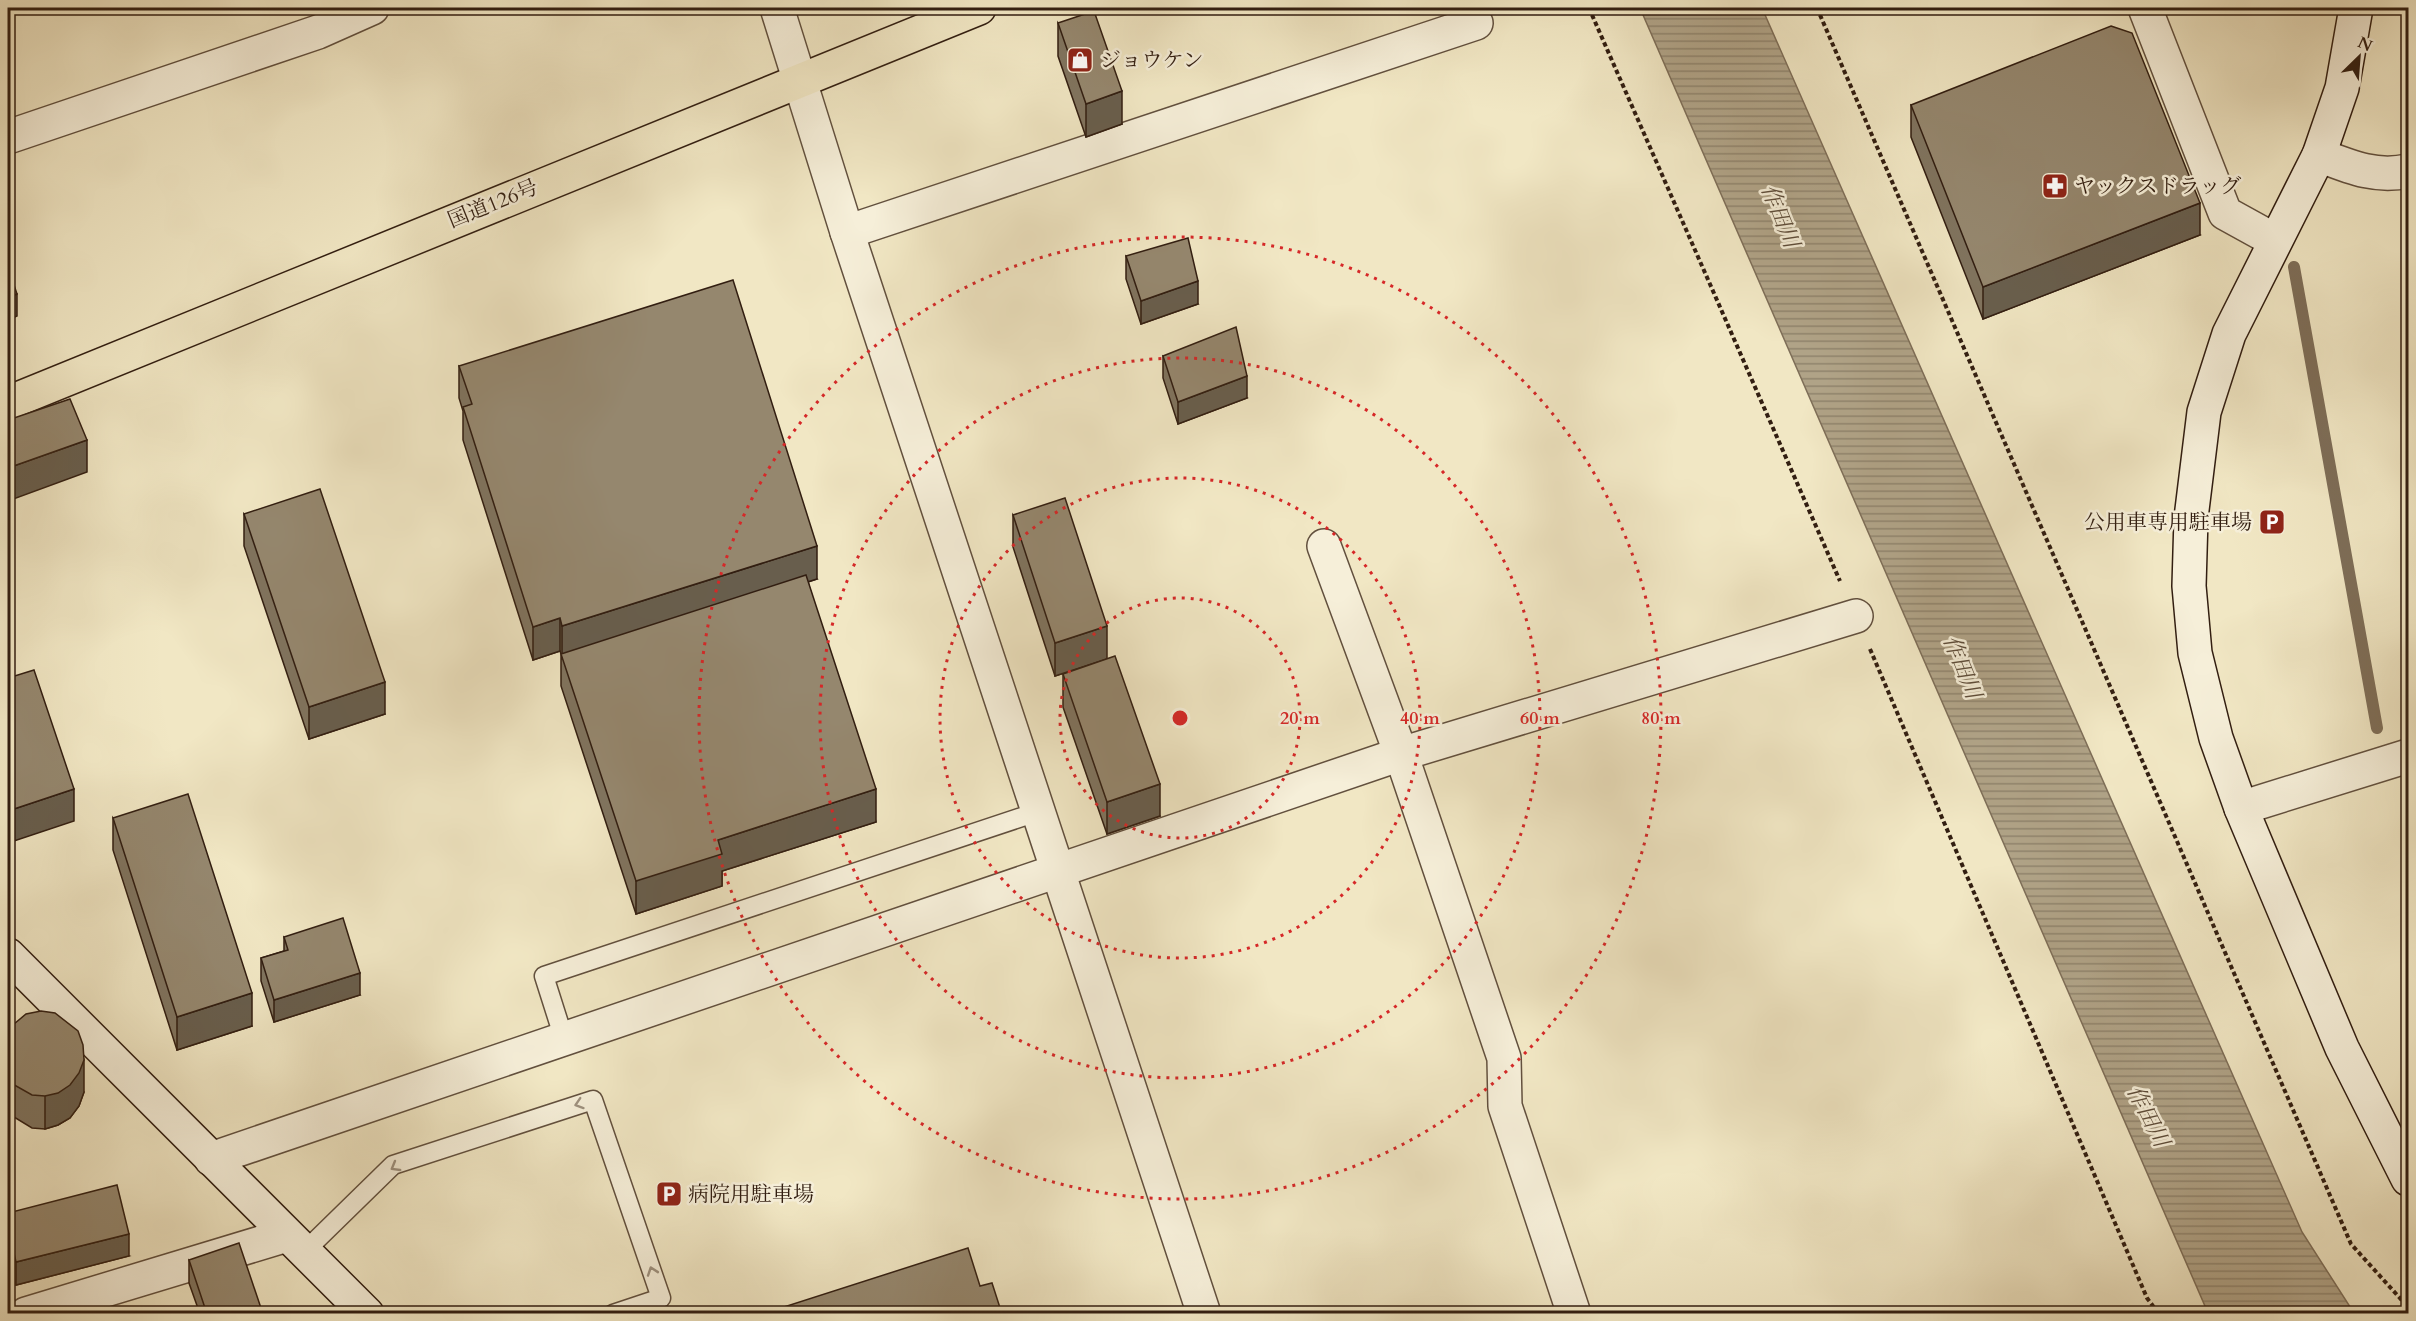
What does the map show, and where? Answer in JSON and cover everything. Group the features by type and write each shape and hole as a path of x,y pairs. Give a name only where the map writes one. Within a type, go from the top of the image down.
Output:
{"highway":[{"name":"国道126号","path":"8,403 801,78 979,8"}],"street":[{"path":"8,137 318,32 372,8"},
{"path":"777,8 801,78 847,232 1204,1314"},
{"path":"2145,8 2225,213 2274,240"},
{"path":"2356,8 2342,88 2319,155 2274,240 2229,333 2204,412 2191,518 2189,586 2195,653 2216,738 2241,808 2342,1048 2409,1179"},
{"path":"847,232 1476,23"},
{"path":"2319,155 2361,172 2389,175 2409,171"},
{"path":"1324,546 1401,754 1504,1058 1505,1106 1574,1314"},
{"path":"212,1158 1057,873 1401,754 1856,616"},
{"path":"2241,808 2409,756"},
{"path":"8,955 367,1314"},
{"path":"26,1314 296,1243"}],"lane":[{"path":"564,1039 544,976 1037,812"},
{"path":"296,1243 393,1165 592,1100 661,1298 613,1314"}],"path":[{"path":"1589,8 1856,616 2147,1298 2159,1314"},
{"path":"1817,8 2351,1244 2409,1307"}],"water":[{"name":"作田川","path":"1640,8 1762,8 2302,1232 2354,1313 2211,1314 2205,1306"}],"building":[{"path":"1094,11 1122,91 1086,104 1058,23"},
{"name":"ヤックスドラッグ","path":"2111,26 2132,33 2200,203 1983,287 1911,105"},
{"path":"1188,238 1198,281 1141,301 1126,256"},
{"path":"8,267 17,294 8,297"},
{"path":"733,280 817,546 562,626 560,618 533,627 463,407 472,404 459,366"},
{"path":"1236,327 1247,376 1178,402 1163,356"},
{"path":"70,399 87,440 8,468 8,420"},
{"path":"320,489 385,682 309,707 244,514"},
{"path":"1065,498 1107,626 1055,643 1013,515"},
{"path":"806,575 876,789 718,840 722,854 636,881 561,654"},
{"path":"1115,656 1160,784 1107,802 1063,674"},
{"path":"34,670 74,789 8,811 8,678"},
{"path":"188,794 252,993 177,1017 113,818"},
{"path":"343,918 360,973 274,1000 261,958 288,950 284,937"},
{"path":"41,1011 55,1013 78,1031 83,1045 84,1060 79,1073 70,1085 58,1093 45,1096 32,1095 9,1082 8,1078 8,1029 26,1014"},
{"path":"117,1185 129,1234 16,1262 8,1227 8,1213"},
{"path":"239,1243 263,1314 207,1314 189,1260"},
{"path":"968,1248 980,1286 992,1283 1002,1314 762,1314"}],"waterway":[{"path":"2294,267 2377,728"}],"place":[{"name":"ジョウケン","path":"1080,60"},
{"name":"ヤックスドラッグ","path":"2055,186"},
{"name":"公用車専用駐車場","path":"2272,522"},
{"name":"病院用駐車場","path":"669,1194"}]}
